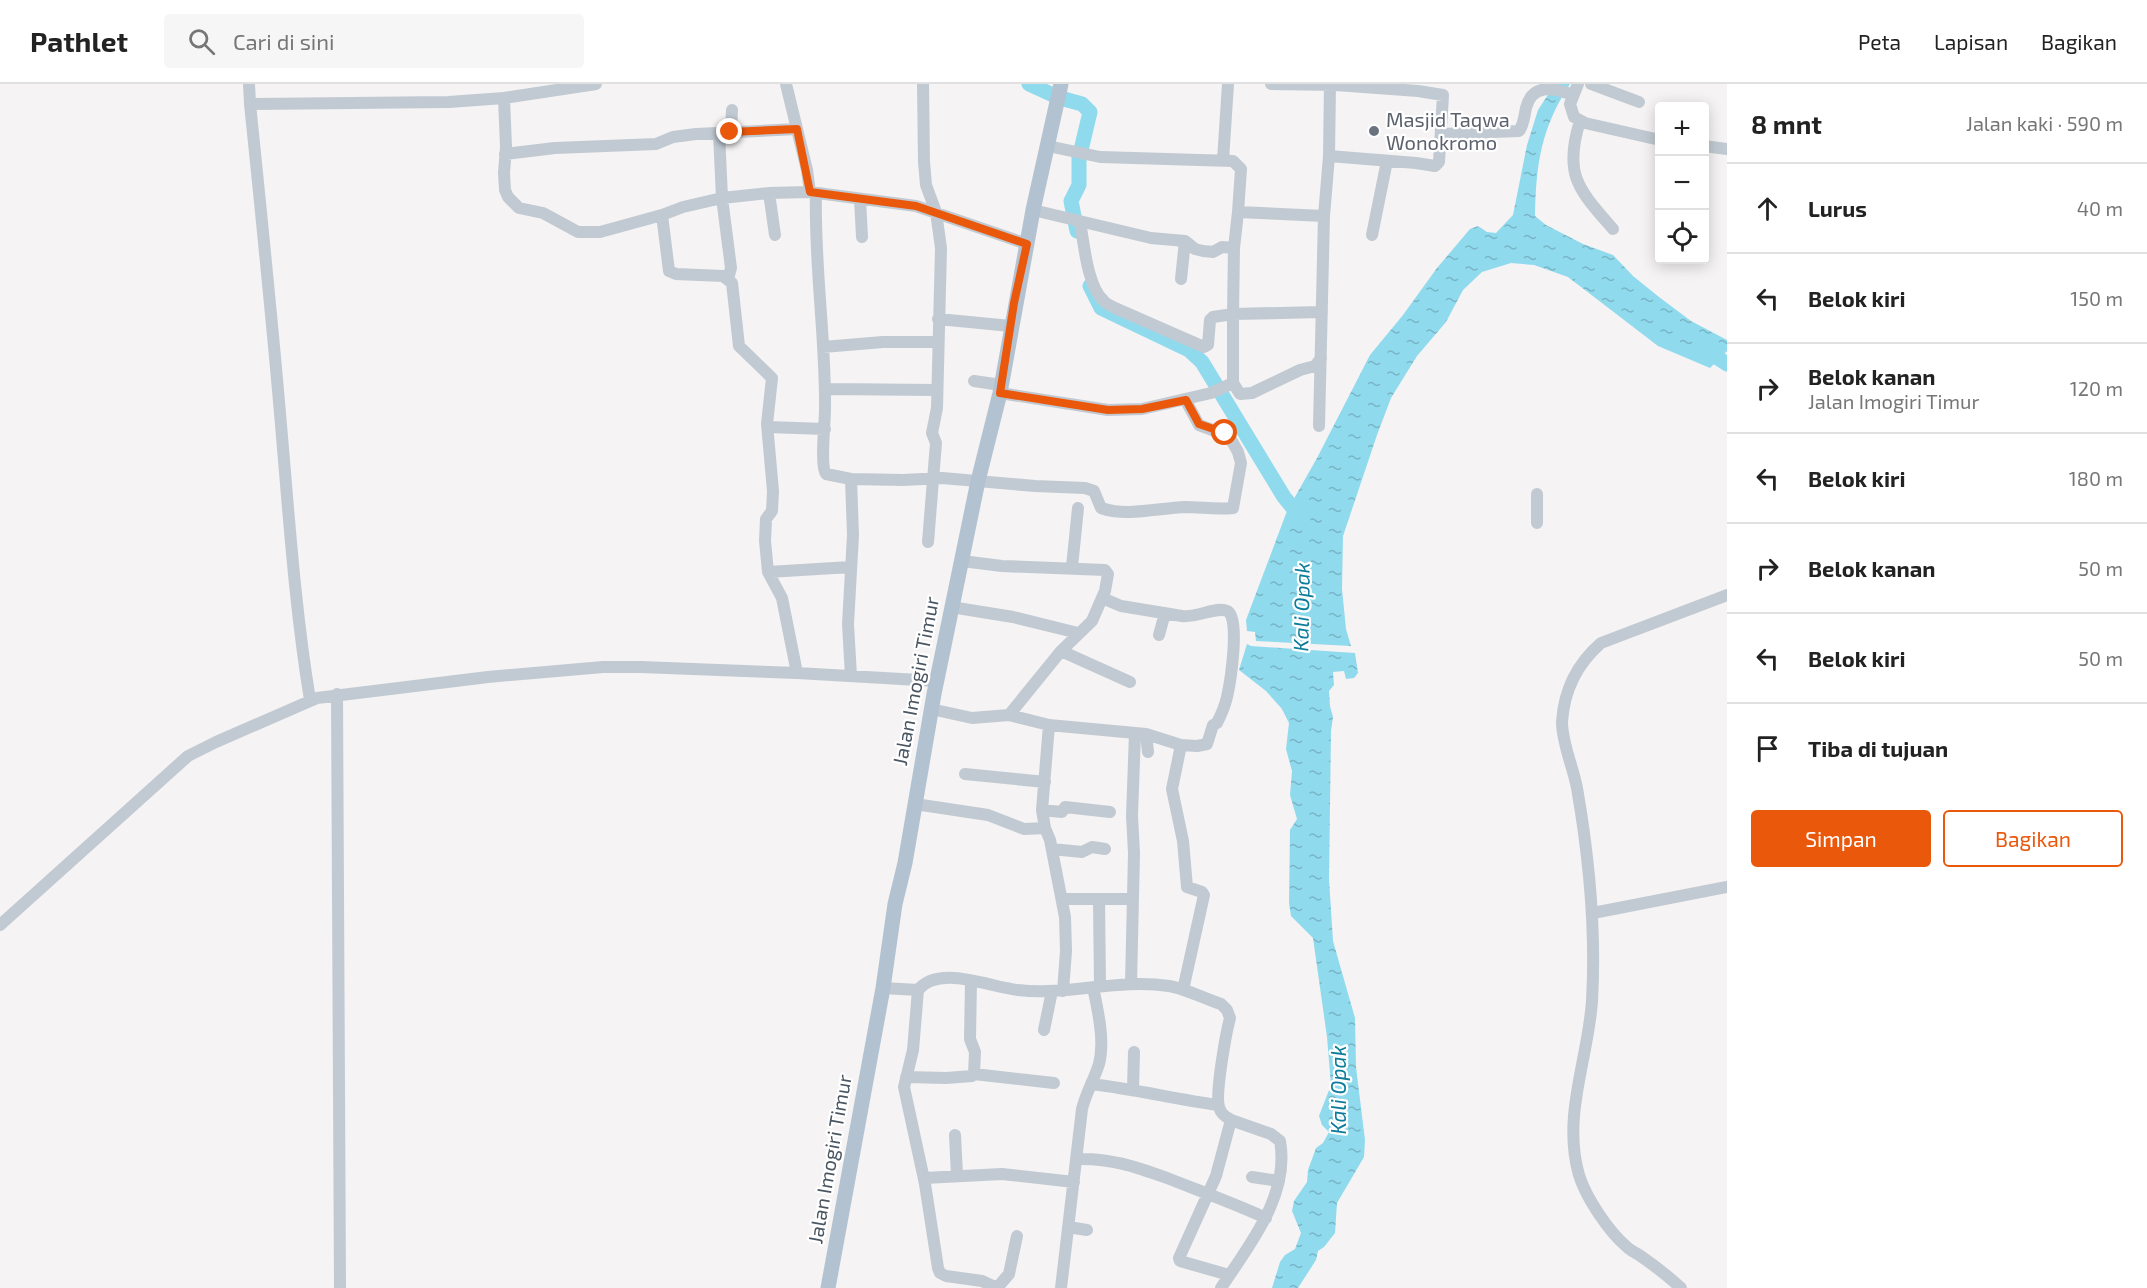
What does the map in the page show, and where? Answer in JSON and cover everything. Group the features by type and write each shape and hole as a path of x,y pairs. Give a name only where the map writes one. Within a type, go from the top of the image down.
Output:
{"main road":[{"name":"Jalan Imogiri Timur","path":"828,1288 936,681 1000,389 1033,210 1061,84"}],"street":[{"path":"249,84 281,416 290,541 301,648 310,700"},
{"path":"250,104 449,102 504,98 596,84"},
{"path":"786,84 813,193 825,388 822,466 824,472 850,478 903,480 933,478 1089,488 1094,490 1101,508 1106,510 1233,508 1241,463 1238,452 1229,436 1199,424 1186,400"},
{"path":"923,84 926,185 936,212 941,248 937,408 932,433 936,443 928,542"},
{"path":"1223,160 1228,84"},
{"path":"1271,84 1389,87 1443,95 1442,134 1438,162 1435,166 1329,156"},
{"path":"1319,426 1330,84"},
{"path":"1592,84 1639,102"},
{"path":"1442,134 1518,131 1524,122 1531,94 1538,87 1549,87 1571,90 1570,110 1580,121 1655,139"},
{"path":"504,98 505,190 519,208 543,213 578,232 600,232 683,207 722,198 769,193 813,193 916,206 1027,244"},
{"path":"728,279 731,268 722,198 725,132 732,110"},
{"path":"1580,121 1572,156 1575,174 1579,187 1613,229"},
{"path":"506,153 555,148 656,144 673,137 797,129"},
{"path":"1048,146 1100,157 1236,162 1241,169 1234,248 1230,384 1240,394 1252,393 1300,370 1315,366 1321,358"},
{"path":"1709,147 1727,149"},
{"path":"1372,236 1387,161"},
{"path":"769,193 775,235"},
{"path":"860,199 862,237"},
{"path":"1033,210 1151,238 1185,241 1195,249 1203,251 1214,252 1222,247 1234,248"},
{"path":"1238,212 1324,216"},
{"path":"662,215 668,267 672,274 723,276 732,283 739,346 772,378 768,427 773,490 772,511 766,519 768,572 782,598 797,673"},
{"path":"1078,221 1097,292 1104,301 1204,347 1208,345 1210,320 1213,317 1233,314 1322,312"},
{"path":"1181,279 1185,241"},
{"path":"938,319 1011,326"},
{"path":"823,347 883,342 937,342"},
{"path":"974,381 1000,389 1108,410 1142,409 1186,400 1211,393 1230,384"},
{"path":"825,388 936,390"},
{"path":"768,427 825,429"},
{"path":"850,478 853,535 848,624 851,676"},
{"path":"1537,495 1537,523"},
{"path":"1072,567 1078,508"},
{"path":"962,561 1002,566 1072,567 1107,571 1102,598 1092,621 1061,651 1009,716"},
{"path":"768,572 851,567"},
{"path":"1681,1288 1627,1247 1587,1194 1577,1165 1572,1126 1573,1107 1592,1002 1593,913 1577,788 1562,723 1570,684 1587,657 1601,643 1727,595"},
{"path":"931,709 972,718 1009,716 1049,725 1140,734 1181,745 1207,744 1213,725 1217,723 1227,697 1235,632 1231,614 1227,610 1211,610 1191,617 1121,606 1102,598"},
{"path":"951,607 1013,617 1078,633"},
{"path":"1159,635 1164,613"},
{"path":"1061,651 1130,682"},
{"path":"0,925 188,756 310,700 337,694 488,677 603,668 797,673 936,681"},
{"path":"337,694 340,1288"},
{"path":"1044,1030 1057,991 1066,934 1062,899 1050,840 1044,828 1042,810 1049,725"},
{"path":"1140,734 1148,752"},
{"path":"1131,984 1134,862 1132,816 1140,734"},
{"path":"1181,745 1172,789 1187,869 1185,884 1204,895 1183,990"},
{"path":"964,774 1046,782"},
{"path":"915,804 988,815 1024,829 1044,828"},
{"path":"1042,810 1060,813 1065,807 1110,812"},
{"path":"1052,849 1083,852 1092,847 1105,849"},
{"path":"1593,913 1727,887"},
{"path":"1062,899 1132,900"},
{"path":"1061,1288 1082,1109 1100,1061 1097,987 1100,900"},
{"path":"1017,1236 1009,1274 997,1288 982,1281 946,1276 940,1273 924,1178 904,1087 913,1050 918,990 923,983 946,977 1016,990 1057,991 1131,984 1171,986 1221,1004 1227,1010 1230,1017 1221,1069 1218,1105 1222,1114 1231,1120 1271,1134 1280,1141 1282,1167 1266,1218 1221,1288"},
{"path":"970,981 970,1039 975,1052 974,1074"},
{"path":"883,988 918,990"},
{"path":"1133,1089 1134,1052"},
{"path":"906,1077 946,1078 974,1074 1054,1083"},
{"path":"1091,1084 1133,1089 1218,1105"},
{"path":"1229,1275 1180,1261 1179,1258 1209,1193 1231,1120"},
{"path":"956,1135 957,1175"},
{"path":"1077,1159 1109,1160 1161,1176 1209,1193 1266,1218"},
{"path":"924,1178 1002,1174 1074,1182"},
{"path":"1252,1177 1279,1181"},
{"path":"1068,1227 1087,1230"}],"water":[{"path":"1555,84 1570,84 1546,131 1539,163 1535,216 1546,225 1583,244 1613,255 1633,276 1691,321 1727,340 1727,351 1710,368 1658,346 1568,277 1534,265 1511,263 1482,272 1463,290 1446,322 1417,356 1391,398 1377,435 1343,536 1342,589 1346,629 1351,646 1256,641 1255,632 1247,631 1246,620 1287,511 1370,355 1470,229 1478,226 1487,232 1496,233 1513,215 1527,145 1538,110"},
{"path":"1247,644 1355,653 1358,673 1354,678 1346,679 1344,671 1333,672 1334,685 1329,691 1333,717 1329,879 1333,941 1355,1018 1356,1067 1365,1140 1364,1157 1337,1203 1335,1233 1318,1251 1316,1260 1298,1288 1272,1288 1280,1262 1285,1255 1295,1249 1301,1233 1292,1211 1294,1201 1307,1182 1308,1170 1316,1148 1323,1143 1329,1132 1322,1125 1319,1116 1331,1085 1327,1037 1313,938 1291,916 1289,903 1290,830 1297,819 1290,795 1292,771 1286,749 1289,723 1282,709 1266,691 1239,670"}],"waterway":[{"path":"1029,84 1053,95"},
{"path":"1064,99 1082,104 1090,112 1081,150"},
{"path":"1077,231 1071,201 1079,185 1079,156"},
{"path":"1090,286 1101,308 1189,350 1202,362 1284,497 1303,520"},
{"name":"Kali Opak","path":"1702,348 1727,364"}],"place":[{"name":"Masjid Taqwa Wonokromo","path":"1374,131"}],"route":[{"path":"730,132 797,129 810,192 916,206 1027,244 1014,303 1000,393 1108,410 1142,409 1186,400 1199,424 1225,433"}]}
